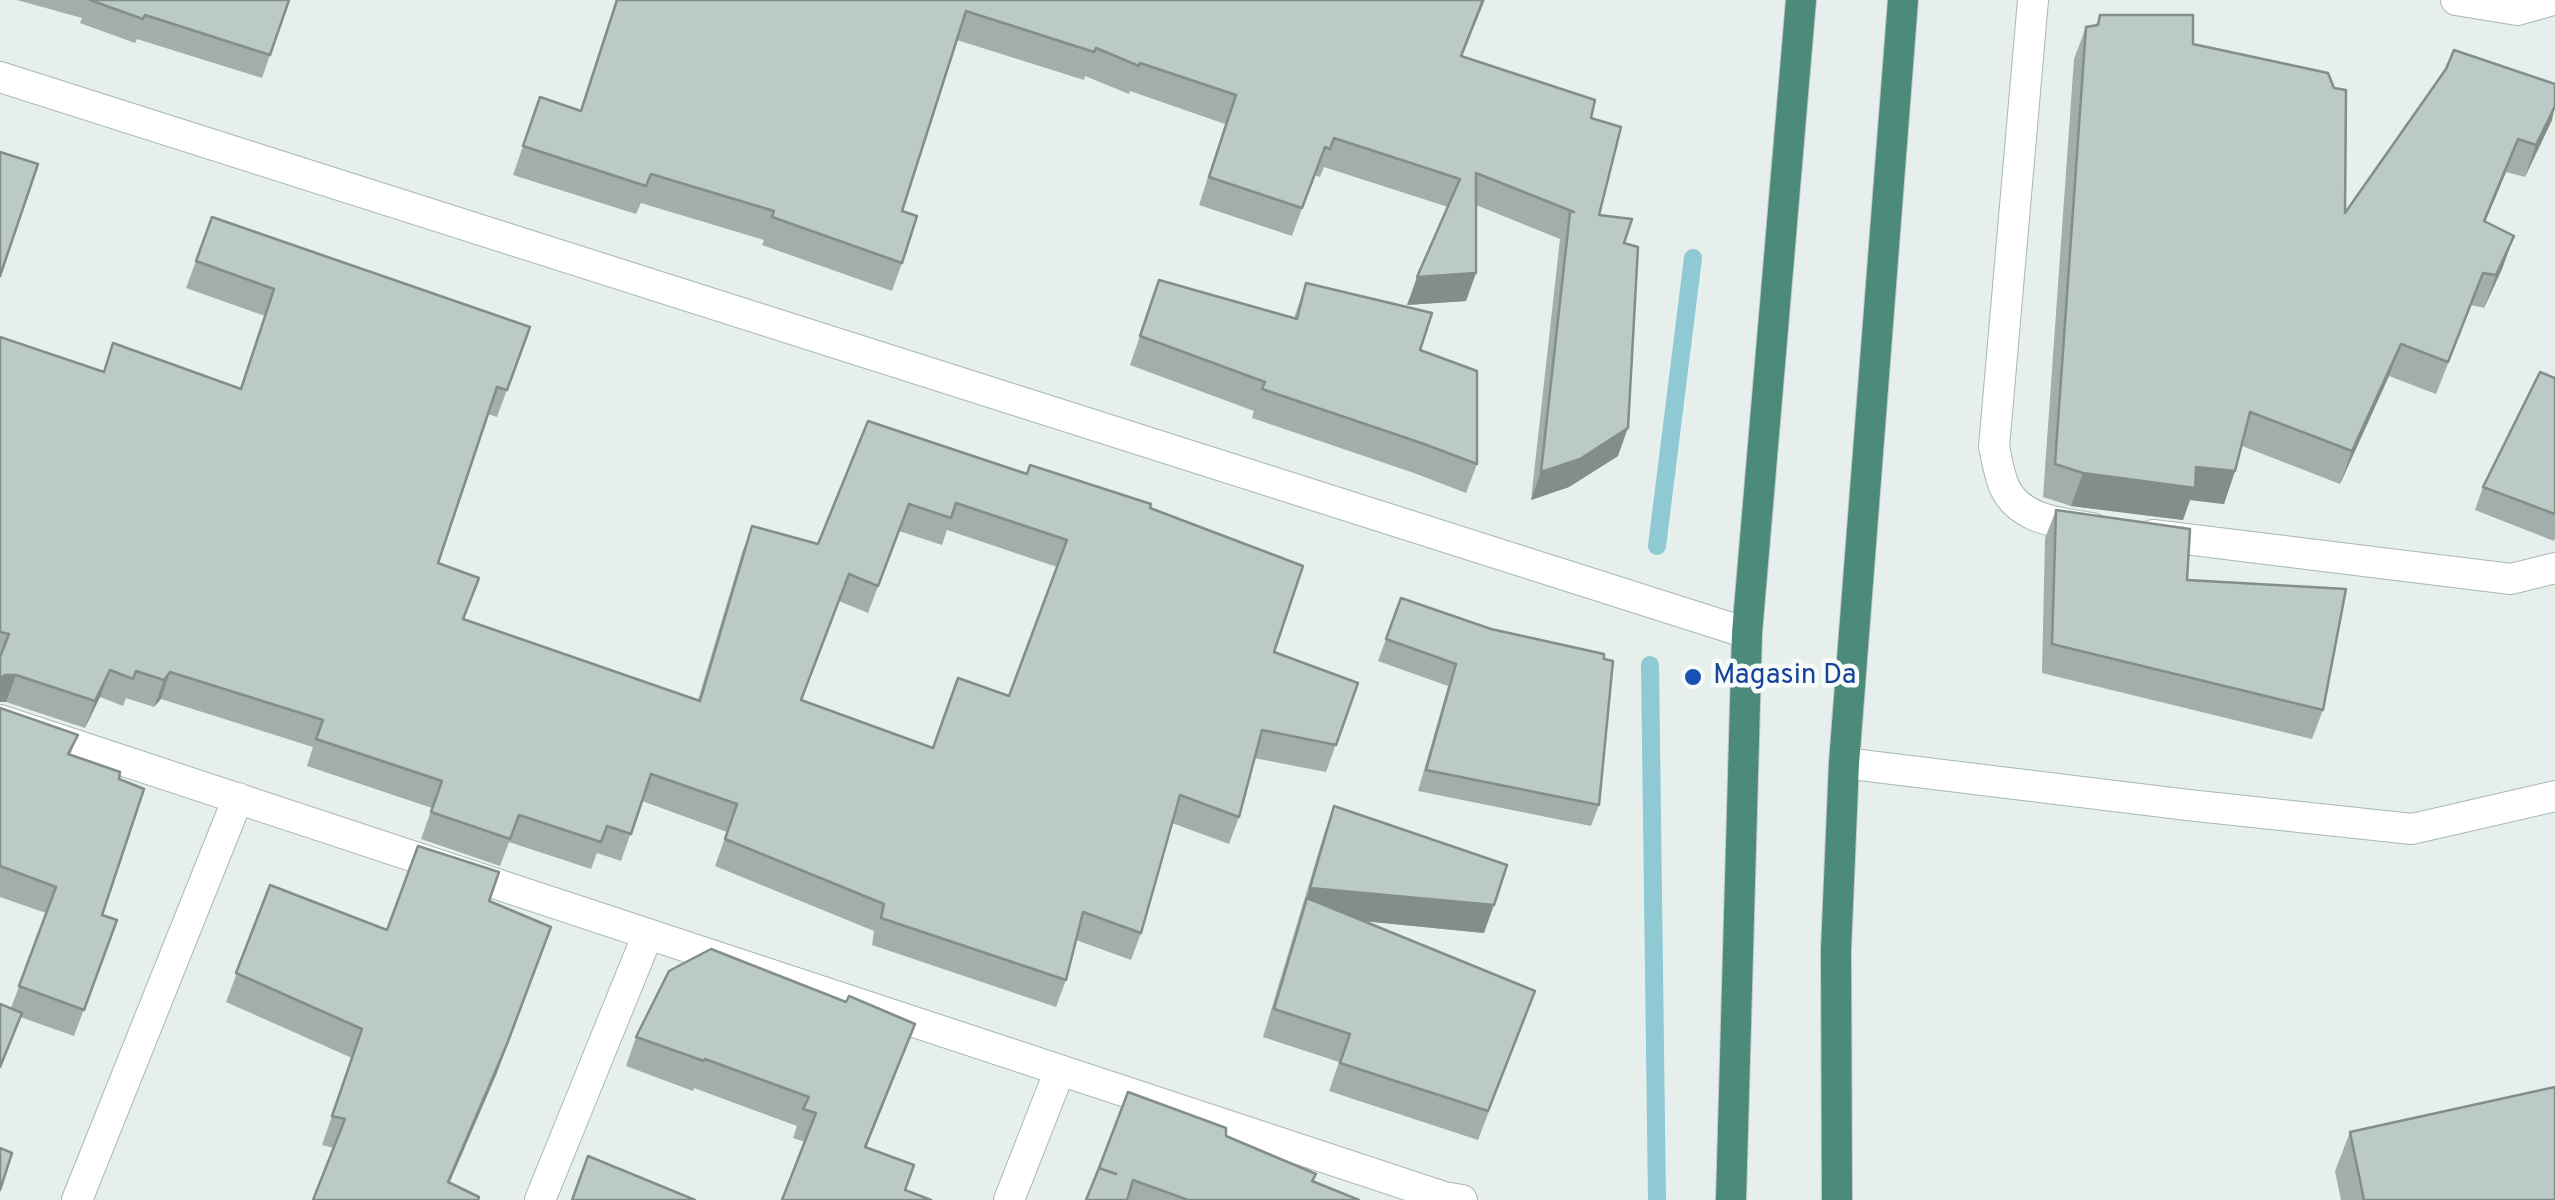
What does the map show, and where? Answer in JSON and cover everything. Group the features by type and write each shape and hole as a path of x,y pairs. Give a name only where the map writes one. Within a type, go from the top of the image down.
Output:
{"highway":[{"path":"1731,1200 1747,634 1801,0"},
{"path":"1837,1200 1836,950 1844,763 1903,0"}],"street":[{"path":"2032,0 1994,448 2004,488 2020,509 2049,522 2511,579 2555,568"},
{"path":"2456,0 2517,10 2553,0"},
{"path":"0,77 1747,634"},
{"path":"0,720 1450,1199"},
{"path":"1844,763 2188,806 2412,828 2555,796"},
{"path":"77,1200 238,798"},
{"path":"540,1200 648,934"},
{"path":"1008,1200 1060,1070"}],"building":[{"path":"90,0 289,0 270,55"},
{"path":"617,0 1483,0 1461,56 1595,100 1591,118 1621,127 1599,215 1632,219 1624,243 1638,247 1628,428 1580,459 1541,472 1570,212 1574,212 1476,173 1476,273 1417,277 1460,179 1334,138 1330,149 1325,147 1302,208 1209,177 1236,95 1140,63 1139,66 1096,48 1094,52 966,11 902,211 917,216 902,263 772,217 774,211 651,174 646,186 523,146 540,97 581,111"},
{"path":"2100,15 2193,15 2193,44 2328,73 2334,88 2346,90 2345,213 2446,69 2454,50 2555,84 2555,106 2536,145 2518,139 2484,221 2514,236 2496,275 2483,273 2448,362 2401,344 2352,451 2250,412 2235,471 2196,467 2195,488 2083,473 2055,464 2086,27 2098,25"},
{"path":"0,152 38,164 0,276"},
{"path":"212,217 530,327 507,390 497,387 438,563 479,578 463,619 700,701 752,526 818,544 868,421 1027,474 1030,465 1151,504 1150,508 1303,566 1274,652 1358,683 1336,745 1262,730 1239,817 1180,795 1141,933 1083,912 1066,980 881,918 884,904 725,839 737,804 651,774 631,834 607,826 601,842 519,815 510,839 431,812 442,781 316,739 323,720 170,672 164,680 136,671 133,679 110,670 95,701 16,675 0,678 0,657 9,634 0,632 0,337 104,372 113,343 241,389 274,289 196,261","holes":["956,503 1067,540 1009,696 958,678 933,748 801,700 849,574 878,586 909,504 951,518"]},
{"path":"1159,280 1297,319 1306,283 1432,313 1420,350 1477,371 1477,464 1262,389 1265,382 1140,336"},
{"path":"2540,372 2555,378 2555,514 2483,487"},
{"path":"2056,510 2190,529 2187,580 2346,589 2323,710 2052,644"},
{"path":"1401,598 1491,629 1604,654 1604,659 1613,661 1599,805 1426,770 1456,664 1386,639"},
{"path":"0,708 78,735 68,754 120,772 119,779 144,789 102,915 117,920 84,1010 19,986 56,887 0,866"},
{"path":"1334,806 1507,865 1494,905 1310,888"},
{"path":"418,846 499,872 489,901 551,927 507,1044 448,1182 479,1197 313,1200 345,1119 332,1116 362,1029 236,973 270,885 387,930"},
{"path":"1307,898 1535,991 1488,1111 1340,1063 1350,1034 1274,1009"},
{"path":"711,949 846,1002 849,996 915,1024 865,1147 914,1165 905,1190 931,1200 782,1200 816,1113 803,1109 809,1097 636,1037 669,971"},
{"path":"0,1004 22,1013 0,1067"},
{"path":"2555,1087 2555,1200 2364,1200 2350,1132"},
{"path":"1128,1092 1226,1128 1226,1136 1316,1174 1312,1181 1359,1200 1188,1200 1133,1180 1127,1200 1086,1200"},
{"path":"0,1148 12,1153 0,1190"},
{"path":"588,1156 695,1200 572,1200"}],"waterway":[{"path":"1657,546 1693,258"},
{"path":"1650,665 1657,1200"}],"place":[{"name":"Magasin Da","path":"1693,677"}]}
